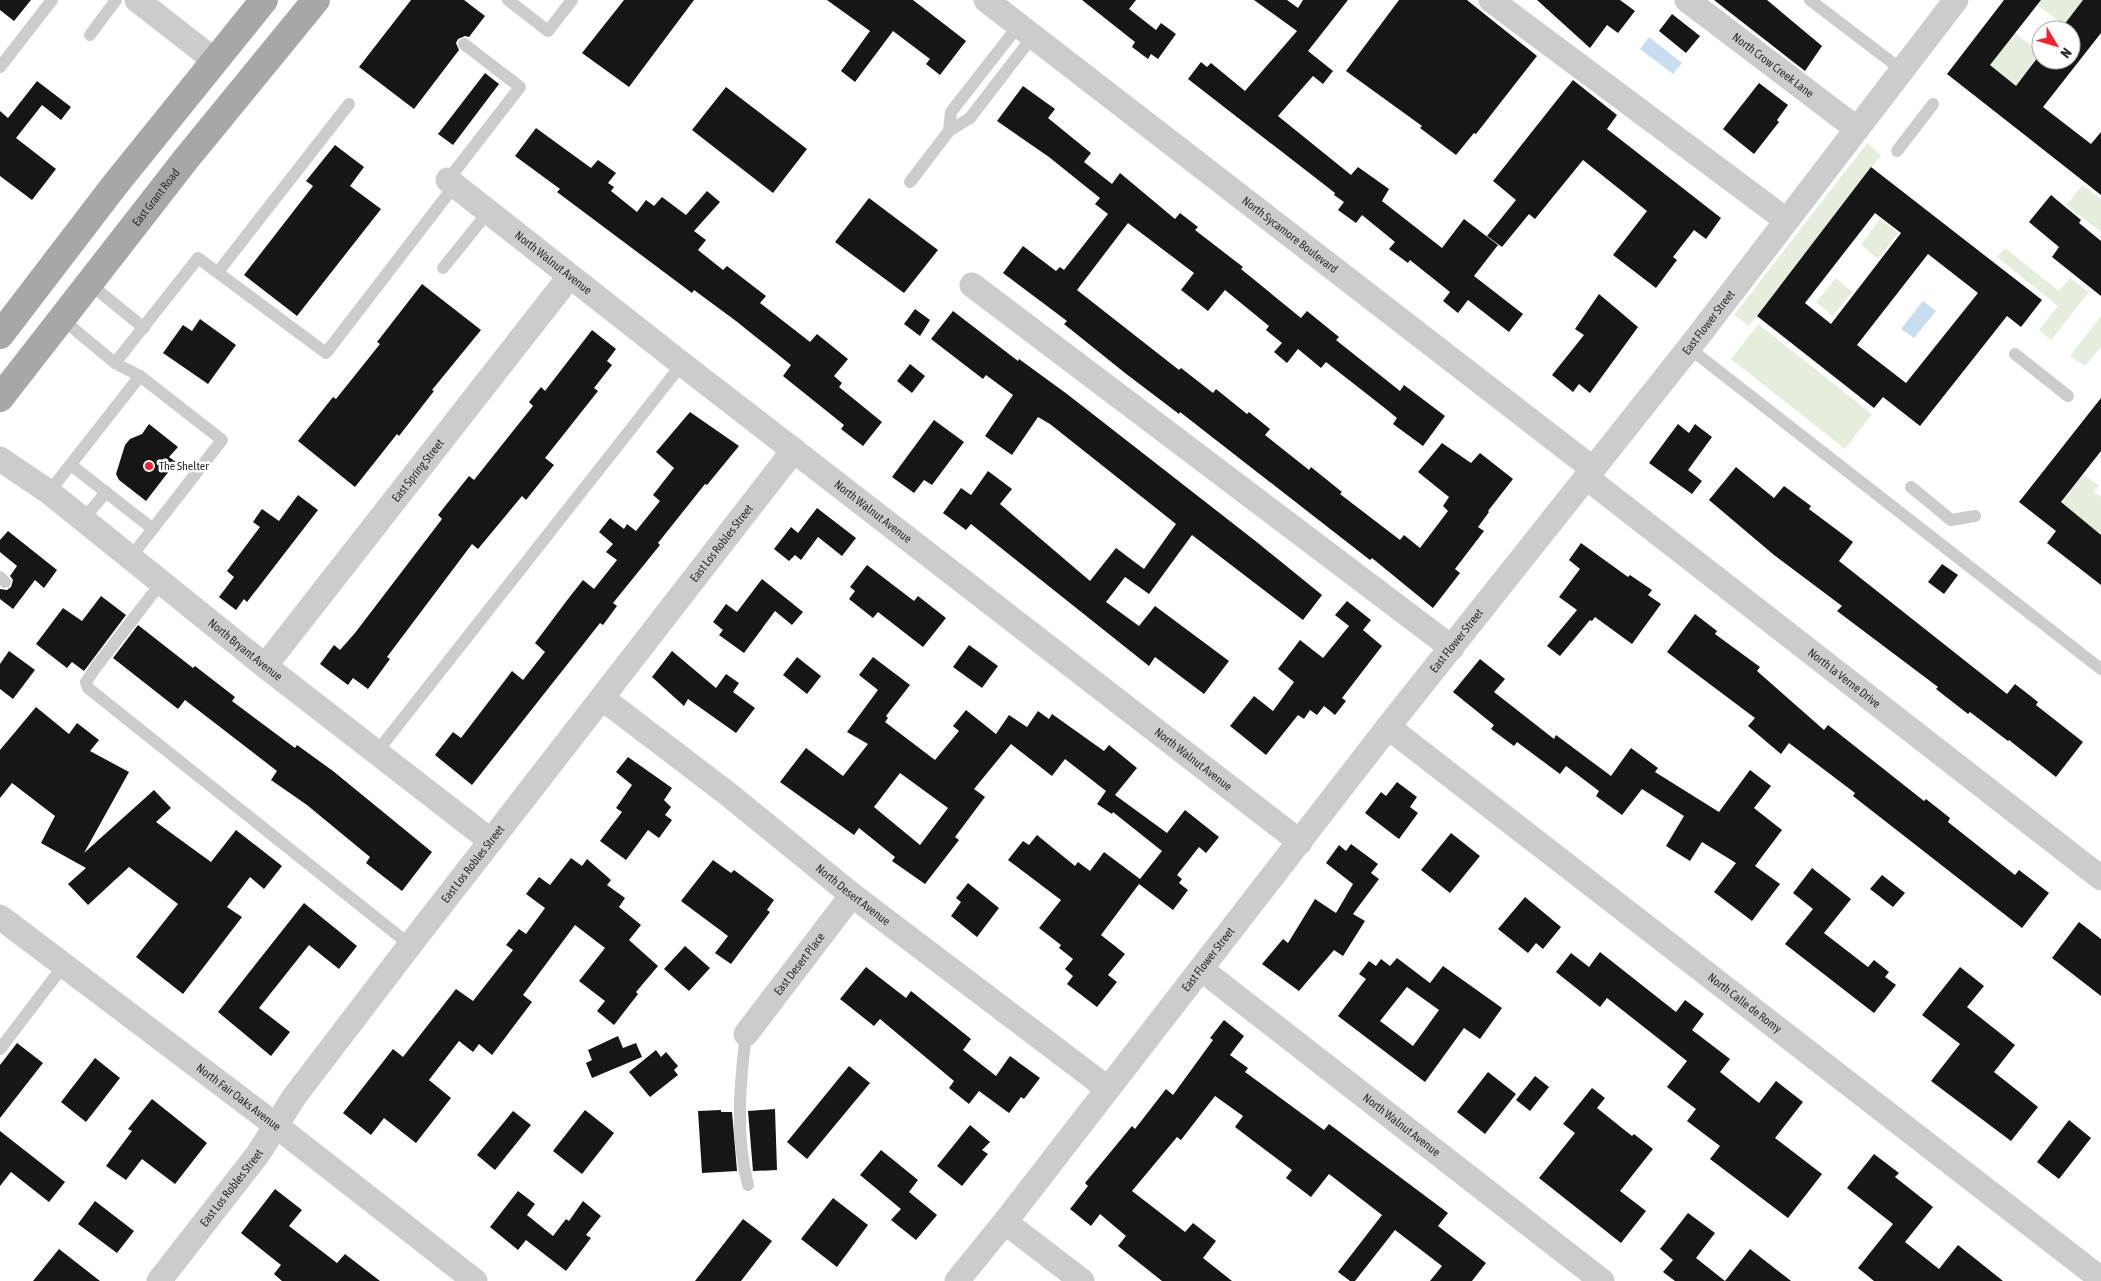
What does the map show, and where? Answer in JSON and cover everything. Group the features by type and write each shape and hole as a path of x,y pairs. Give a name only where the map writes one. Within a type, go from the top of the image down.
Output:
{"main road":[{"path":"0,334 214,60 264,0"},
{"name":"East Grant Road","path":"0,398 186,159 316,0"}],"street":[{"path":"137,0 214,60"},
{"name":"North Sycamore Boulevard","path":"986,0 1590,474"},
{"path":"1491,0 1786,220"},
{"name":"North Crow Creek Lane","path":"1687,0 1857,130"},
{"name":"East Flower Street","path":"957,1281 1005,1222 1388,727 1689,348 1956,0"},
{"name":"North Walnut Avenue","path":"451,182 682,364 1300,842"},
{"name":"East Spring Street","path":"265,666 570,276"},
{"path":"972,285 1452,648"},
{"name":"East Los Robles Street","path":"159,1281 258,1154 294,1097 410,945 794,450"},
{"name":"North Bryant Avenue","path":"0,458 49,492 265,666 491,841"},
{"name":"North la Verne Drive","path":"1590,474 2101,878"},
{"name":"North Desert Avenue","path":"602,698 728,794 852,895 1107,1088"},
{"name":"North Calle de Romy","path":"1388,727 2101,1278"},
{"name":"East Desert Place","path":"746,1034 852,895"},
{"name":"North Fair Oaks Avenue","path":"0,917 276,1126 475,1281"},
{"name":"North Walnut Avenue","path":"1201,969 1602,1281"},
{"path":"1005,1222 1082,1281"}],"lane":[{"path":"0,67 52,0"},
{"path":"90,35 116,0"},
{"path":"508,0 548,31 572,0"},
{"path":"1810,0 1902,70"},
{"path":"949,131 951,112 1026,30"},
{"path":"910,182 949,131 970,118 1026,30"},
{"path":"115,364 198,258 326,353 520,87 464,44"},
{"path":"218,272 349,104"},
{"path":"1897,151 1933,104"},
{"path":"443,268 489,211"},
{"path":"90,284 144,328"},
{"path":"62,319 115,364 140,376 222,440 130,558"},
{"path":"1689,348 2101,670"},
{"path":"2015,354 2068,396"},
{"path":"376,753 682,364"},
{"path":"49,492 140,376"},
{"path":"71,465 153,529"},
{"path":"1911,488 1951,520 1975,516"},
{"path":"83,520 106,492"},
{"path":"161,583 96,667 86,682 88,688 410,945"},
{"path":"0,1049 64,965"},
{"path":"746,1034 739,1086 742,1165 748,1184"}],"green space":[{"path":"2041,0 2083,0 2068,20 2057,20 2037,5"},
{"path":"2015,33 2031,45 2031,66 2016,86 1990,65"},
{"path":"1867,143 1881,155 1749,326 1734,315"},
{"path":"2083,185 2101,199 2101,232 2066,205"},
{"path":"1880,219 1898,233 1878,259 1861,244"},
{"path":"2005,248 2059,291 2070,278 2089,292 2051,340 2039,330 2058,306 1997,257"},
{"path":"1836,278 1852,292 1833,316 1816,302"},
{"path":"2101,316 2101,347 2085,366 2070,356"},
{"path":"1758,324 1872,414 1845,449 1731,359"},
{"path":"2083,474 2099,486 2093,491 2101,497 2101,535 2061,503"}],"water":[{"path":"1649,37 1682,63 1673,74 1640,49"},
{"path":"1923,301 1936,311 1914,338 1901,329"}],"building":[{"path":"0,0 31,0 14,21 0,10"},
{"path":"411,0 464,0 485,16 469,37 465,36 458,39 456,43 459,50 414,109 359,67"},
{"path":"624,0 694,0 629,87 582,53"},
{"path":"827,0 913,0 966,41 940,75 926,64 930,59 893,31 855,82 841,71 870,31"},
{"path":"1082,0 1136,0 1129,9 1156,30 1161,23 1176,34 1158,59 1151,54 1148,59 1132,47 1135,42"},
{"path":"1254,0 1287,0 1298,8 1303,0 1348,0 1308,51 1333,71 1323,84 1313,76 1278,116 1351,175 1358,167 1389,189 1382,201 1442,248 1464,219 1498,245 1474,276 1523,314 1509,332 1468,300 1458,313 1443,301 1450,292 1410,260 1408,263 1389,249 1395,242 1362,215 1356,223 1338,210 1344,202 1334,195 1335,193 1188,79 1201,62 1207,67 1211,63 1245,91 1297,31"},
{"path":"1399,0 1467,0 1537,56 1476,134 1474,133 1456,155 1420,128 1422,126 1346,71"},
{"path":"1537,0 1620,0 1635,11 1618,33 1607,25 1590,48"},
{"path":"1714,0 1767,0 1822,46 1805,71"},
{"path":"2004,0 2041,0 1990,65 2016,86 2031,66 2031,70 2072,70 2043,107 2091,144 2101,132 2101,195 1947,74"},
{"path":"2083,0 2101,0 2101,33 2081,59 2081,20 2068,20"},
{"path":"1672,14 1700,36 1686,53 1659,31"},
{"path":"485,73 499,84 453,145 438,134"},
{"path":"1573,80 1617,115 1607,129 1721,218 1706,239 1694,230 1673,257 1677,260 1656,288 1613,255 1647,211 1583,160 1535,219 1529,214 1502,247 1487,236 1516,200 1493,181"},
{"path":"37,81 71,107 61,120 42,105 16,138 56,169 32,200 0,176 0,111 8,118"},
{"path":"1759,83 1788,105 1777,120 1779,122 1754,154 1723,129"},
{"path":"1023,86 1055,109 1048,118 1091,153 1084,162 1112,184 1120,173 1175,219 1180,213 1198,227 1195,230 1243,267 1241,269 1301,318 1307,311 1339,337 1336,340 1400,391 1404,385 1445,416 1423,446 1393,424 1397,418 1326,362 1321,368 1298,349 1287,363 1274,352 1282,343 1266,330 1269,326 1225,290 1208,311 1181,290 1194,273 1128,223 1077,290 1179,370 1181,368 1213,393 1216,389 1247,414 1249,412 1270,429 1265,435 1309,470 1311,467 1342,492 1340,494 1400,540 1404,535 1420,548 1448,511 1443,506 1449,497 1418,472 1442,443 1471,463 1480,453 1513,479 1478,527 1484,531 1455,569 1460,573 1433,608 1372,558 1370,560 1180,412 1179,414 1125,373 1064,324 1067,321 1003,273 1023,246 1056,271 1060,267 1064,270 1108,214 1095,204 1100,198 1049,157 997,121"},
{"path":"726,87 807,149 773,193 692,130"},
{"path":"536,128 591,168 598,160 616,173 608,183 614,187 611,191 637,212 646,200 654,206 662,197 686,215 707,191 720,202 694,231 706,240 698,250 723,270 727,266 766,296 760,303 810,342 817,334 848,359 834,376 842,383 839,387 882,422 863,446 841,429 844,425 783,376 791,365 736,321 694,290 692,293 557,192 560,189 515,156"},
{"path":"335,145 364,167 350,186 381,209 297,316 244,275 313,186 306,181"},
{"path":"1871,167 2042,300 2021,327 2007,316 1920,426 1883,397 1874,408 1757,316","holes":["1875,213 1901,233 1831,324 1805,303","1928,254 1978,293 1906,383 1857,345"]},
{"path":"2051,195 2081,220 2079,223 2101,241 2101,296 2052,257 2059,247 2029,222"},
{"path":"869,198 938,250 904,293 835,242"},
{"path":"422,284 481,330 432,390 434,391 399,436 397,434 355,487 298,441 333,397 336,399 380,344 377,342"},
{"path":"1599,294 1638,327 1590,393 1579,384 1573,392 1552,375 1584,335 1575,329"},
{"path":"915,309 930,320 920,336 904,324"},
{"path":"953,311 1018,361 1019,359 1067,394 1322,595 1303,620 1192,535 1149,594 1125,577 1106,602 1139,626 1155,606 1229,661 1204,694 1155,657 1149,666 971,524 966,530 943,513 961,488 971,495 988,471 1012,489 1000,504 1090,581 1116,548 1144,569 1176,524 1050,424 1038,417 1012,455 985,436 1013,395 986,375 983,379 931,339"},
{"path":"200,319 236,345 208,384 163,353 183,325 192,331"},
{"path":"592,330 616,349 607,361 612,365 594,388 598,391 545,458 554,465 526,500 522,496 478,549 472,544 387,657 390,659 368,689 353,678 348,685 320,664 334,645 340,650 355,633 442,519 438,515 469,476 474,480 533,406 529,402 541,387 545,391"},
{"path":"910,364 925,376 912,393 897,381"},
{"path":"2101,398 2101,451 2061,502 2101,535 2101,585 2047,543 2056,531 2019,502"},
{"path":"690,412 739,446 707,485 705,484 658,543 660,545 613,603 617,606 603,625 600,623 472,785 435,755 453,732 461,738 512,671 523,680 545,652 535,643 568,599 583,580 594,589 617,560 606,552 613,544 599,532 610,518 624,529 627,524 636,531 660,501 653,495 674,468 656,452"},
{"path":"934,420 964,442 932,485 924,480 914,493 892,477"},
{"name":"The Shelter","path":"149,424 178,447 169,457 176,462 146,501 119,480 116,474 125,445 130,439 142,434"},
{"path":"1678,424 1689,433 1695,424 1712,437 1688,470 1702,481 1692,494 1649,463"},
{"path":"1736,467 1774,498 1784,486 1811,506 1809,509 1853,542 1839,561 2007,694 2015,684 2038,702 2036,705 2083,742 2056,777 1970,712 1968,714 1936,689 1938,687 1837,611 1842,606 1774,555 1709,500"},
{"path":"298,495 318,510 247,602 244,599 236,610 219,597 234,577 227,571 260,527 253,522 262,509 279,521"},
{"path":"817,508 856,538 842,556 818,537 801,560 795,555 789,561 774,549 791,527 798,533"},
{"path":"8,531 57,570 44,588 35,580 13,609 0,599 0,589 7,590 11,587 13,580 10,576 17,566 0,552 0,540"},
{"path":"1581,543 1628,577 1630,575 1652,590 1648,595 1661,604 1632,644 1595,617 1592,621 1590,620 1560,656 1547,646 1577,610 1559,597 1580,569 1569,560"},
{"path":"1942,564 1958,575 1944,594 1928,582"},
{"path":"867,565 914,601 918,596 946,618 923,647 878,612 873,618 849,599 855,591 850,587"},
{"path":"762,579 803,612 792,625 775,611 744,653 719,635 723,630 713,622 726,604 737,612"},
{"path":"101,596 126,615 84,671 72,662 67,668 36,644 63,608 82,621"},
{"path":"1347,601 1371,620 1363,630 1382,646 1342,698 1346,701 1335,715 1324,706 1317,715 1310,710 1304,719 1298,715 1266,755 1230,726 1254,696 1273,711 1294,682 1278,669 1300,640 1323,658 1349,626 1335,615"},
{"path":"1695,614 1717,631 1715,634 1760,667 1757,671 1824,730 1828,725 1924,801 1926,799 1950,818 1948,822 2015,875 2019,870 2049,893 2022,928 1853,796 1855,793 1789,743 1781,754 1748,726 1755,718 1667,652"},
{"path":"138,625 193,668 195,666 235,697 232,701 295,748 297,745 333,771 432,852 402,891 366,863 370,857 307,805 271,780 277,771 185,700 178,709 113,658"},
{"path":"969,645 998,666 982,688 953,667"},
{"path":"9,651 35,670 13,699 0,689 0,664"},
{"path":"672,651 716,688 726,674 739,683 733,692 755,708 736,733 688,699 684,706 652,677"},
{"path":"797,657 821,676 807,694 783,675"},
{"path":"873,657 910,685 886,716 888,718 885,722 935,760 959,731 953,726 966,710 996,734 1009,715 1027,727 1038,711 1049,719 1052,714 1104,751 1109,745 1137,768 1115,795 1167,833 1185,810 1219,837 1206,853 1199,847 1177,875 1182,879 1179,883 1188,890 1173,910 1139,884 1101,935 1125,954 1108,975 1117,982 1097,1007 1067,984 1073,976 1065,969 1073,959 1059,948 1061,945 1039,928 1061,900 1008,860 1023,841 1029,845 1037,835 1075,866 1078,862 1090,871 1104,852 1140,879 1162,851 1113,812 1112,814 1097,804 1106,791 1065,759 1052,776 1011,744 974,789 985,797 955,837 959,840 925,884 892,861 895,857 859,828 854,835 780,782 806,748 843,776 868,744 847,732 878,690 859,675","holes":["900,773 948,808 920,845 874,807"]},
{"path":"1480,659 1505,679 1494,692 1554,739 1556,735 1611,776 1631,748 1658,768 1655,772 1719,812 1750,770 1771,786 1754,808 1782,830 1755,866 1780,884 1752,921 1714,892 1736,863 1702,842 1690,861 1666,846 1684,816 1642,789 1622,815 1596,796 1599,791 1566,766 1560,774 1517,742 1514,746 1491,729 1494,725 1453,692"},
{"path":"36,707 69,734 77,723 99,740 90,751 129,772 84,853 154,790 171,808 156,822 211,862 236,830 282,866 264,889 250,877 227,907 242,917 183,994 136,957 178,904 129,867 88,905 68,884 86,868 41,843 55,816 12,783 0,798 0,750"},
{"path":"628,757 672,788 664,800 671,807 665,815 672,820 659,838 648,830 626,860 600,841 622,812 616,808 632,785 616,772"},
{"path":"1397,782 1417,797 1410,807 1418,813 1399,839 1365,813 1381,792 1386,796"},
{"path":"1451,833 1480,856 1450,893 1421,870"},
{"path":"1351,844 1378,864 1371,873 1379,879 1353,914 1365,921 1343,956 1334,950 1299,991 1262,964 1283,939 1288,943 1315,899 1336,913 1353,884 1326,863 1339,845 1346,851"},
{"path":"571,858 582,866 587,859 611,880 607,885 625,898 619,907 641,925 629,940 658,966 636,992 638,994 614,1025 597,1011 605,1001 579,981 605,948 575,925 523,995 532,1002 492,1055 479,1044 473,1052 459,1041 429,1080 451,1098 416,1143 384,1118 371,1135 343,1113 393,1049 403,1057 456,989 473,1001 513,950 506,945 519,929 526,934 545,908 526,894 539,877 550,885"},
{"path":"713,860 731,873 734,870 774,900 767,910 770,912 731,964 715,953 728,936 681,901"},
{"path":"1812,868 1851,899 1824,933 1868,967 1874,960 1889,972 1885,977 1896,985 1874,1013 1785,944 1813,909 1793,893"},
{"path":"1882,875 1905,893 1893,907 1870,889"},
{"path":"968,883 999,908 977,937 951,916 961,902 956,898"},
{"path":"1525,897 1561,927 1543,949 1536,943 1528,953 1498,929"},
{"path":"304,903 357,946 339,969 309,945 259,1008 290,1032 271,1056 218,1012"},
{"path":"2079,922 2101,939 2101,996 2052,958"},
{"path":"685,946 710,968 689,991 664,969"},
{"path":"1600,952 1676,1012 1685,1000 1704,1014 1692,1030 1730,1059 1720,1072 1759,1103 1776,1081 1803,1102 1775,1138 1822,1174 1788,1218 1710,1159 1720,1146 1687,1121 1696,1109 1667,1087 1687,1061 1607,998 1600,1007 1556,972 1571,953 1589,967"},
{"path":"1397,958 1430,983 1443,966 1502,1008 1480,1039 1464,1028 1425,1082 1338,1016 1366,979 1359,974 1369,961 1376,966 1381,959 1390,966","holes":["1407,987 1439,1010 1413,1046 1380,1021"]},
{"path":"866,967 906,998 911,991 971,1039 963,1050 996,1076 1010,1056 1040,1078 1024,1099 1021,1097 1009,1113 979,1091 969,1104 949,1088 954,1081 880,1019 874,1026 840,999"},
{"path":"1960,967 1984,986 1967,1007 2015,1045 1994,1072 2038,1107 2011,1141 1931,1081 1960,1044 1922,1015"},
{"path":"1224,1020 1244,1036 1230,1055 1248,1068 1245,1072 1324,1130 1329,1124 1448,1213 1438,1226 1486,1263 1472,1281 1430,1281 1442,1266 1395,1230 1355,1281 1350,1281 1338,1272 1382,1215 1329,1174 1311,1197 1286,1178 1292,1170 1235,1127 1243,1116 1215,1096 1181,1140 1177,1137 1132,1191 1185,1232 1193,1223 1216,1241 1203,1258 1232,1281 1162,1281 1118,1246 1126,1236 1100,1214 1091,1226 1070,1209 1088,1186 1085,1183 1132,1126 1135,1129 1166,1089 1173,1095 1213,1040 1210,1038"},
{"path":"618,1036 623,1048 636,1043 642,1057 592,1078 586,1063 592,1060 588,1050"},
{"path":"17,1043 43,1063 0,1118 0,1065"},
{"path":"656,1050 661,1057 666,1052 678,1066 674,1070 678,1075 650,1097 629,1072"},
{"path":"95,1058 120,1078 86,1122 61,1102"},
{"path":"849,1066 870,1083 807,1159 787,1142"},
{"path":"1488,1072 1516,1094 1485,1134 1457,1112"},
{"path":"1535,1076 1549,1087 1530,1111 1516,1100"},
{"path":"1592,1088 1605,1098 1597,1108 1632,1136 1634,1134 1653,1149 1620,1191 1646,1211 1621,1243 1539,1178 1575,1133 1563,1124"},
{"path":"152,1099 207,1143 175,1184 142,1159 126,1180 106,1166 132,1131 128,1129"},
{"path":"775,1109 777,1170 753,1171 748,1111"},
{"path":"585,1110 614,1133 582,1174 553,1151"},
{"path":"721,1110 721,1112 732,1112 737,1171 702,1173 698,1111"},
{"path":"513,1111 531,1125 495,1170 477,1155"},
{"path":"2069,1120 2091,1138 2059,1179 2037,1162"},
{"path":"970,1125 990,1142 982,1150 988,1154 962,1186 937,1166"},
{"path":"0,1131 65,1182 49,1202 11,1172 0,1186"},
{"path":"881,1150 918,1180 909,1192 937,1215 916,1240 891,1220 901,1209 860,1175"},
{"path":"1874,1154 1899,1173 1895,1177 1933,1207 1905,1242 1939,1269 1958,1245 2003,1281 1874,1281 1858,1268 1893,1224 1847,1188"},
{"path":"275,1189 302,1210 289,1226 337,1263 345,1254 380,1281 282,1281 274,1274 281,1265 241,1233"},
{"path":"518,1191 535,1204 527,1215 553,1236 566,1219 569,1221 583,1201 601,1216 586,1235 591,1238 566,1271 526,1240 518,1250 490,1227"},
{"path":"833,1198 868,1225 837,1267 801,1239"},
{"path":"95,1201 134,1231 117,1253 78,1224"},
{"path":"1688,1213 1715,1233 1696,1258 1725,1281 1675,1281 1663,1272 1673,1260 1660,1249"},
{"path":"743,1219 772,1241 741,1281 695,1281"},
{"path":"59,1249 100,1281 33,1281"},
{"path":"1750,1249 1791,1281 1725,1281"}],"place":[{"name":"The Shelter","path":"149,466"}]}
